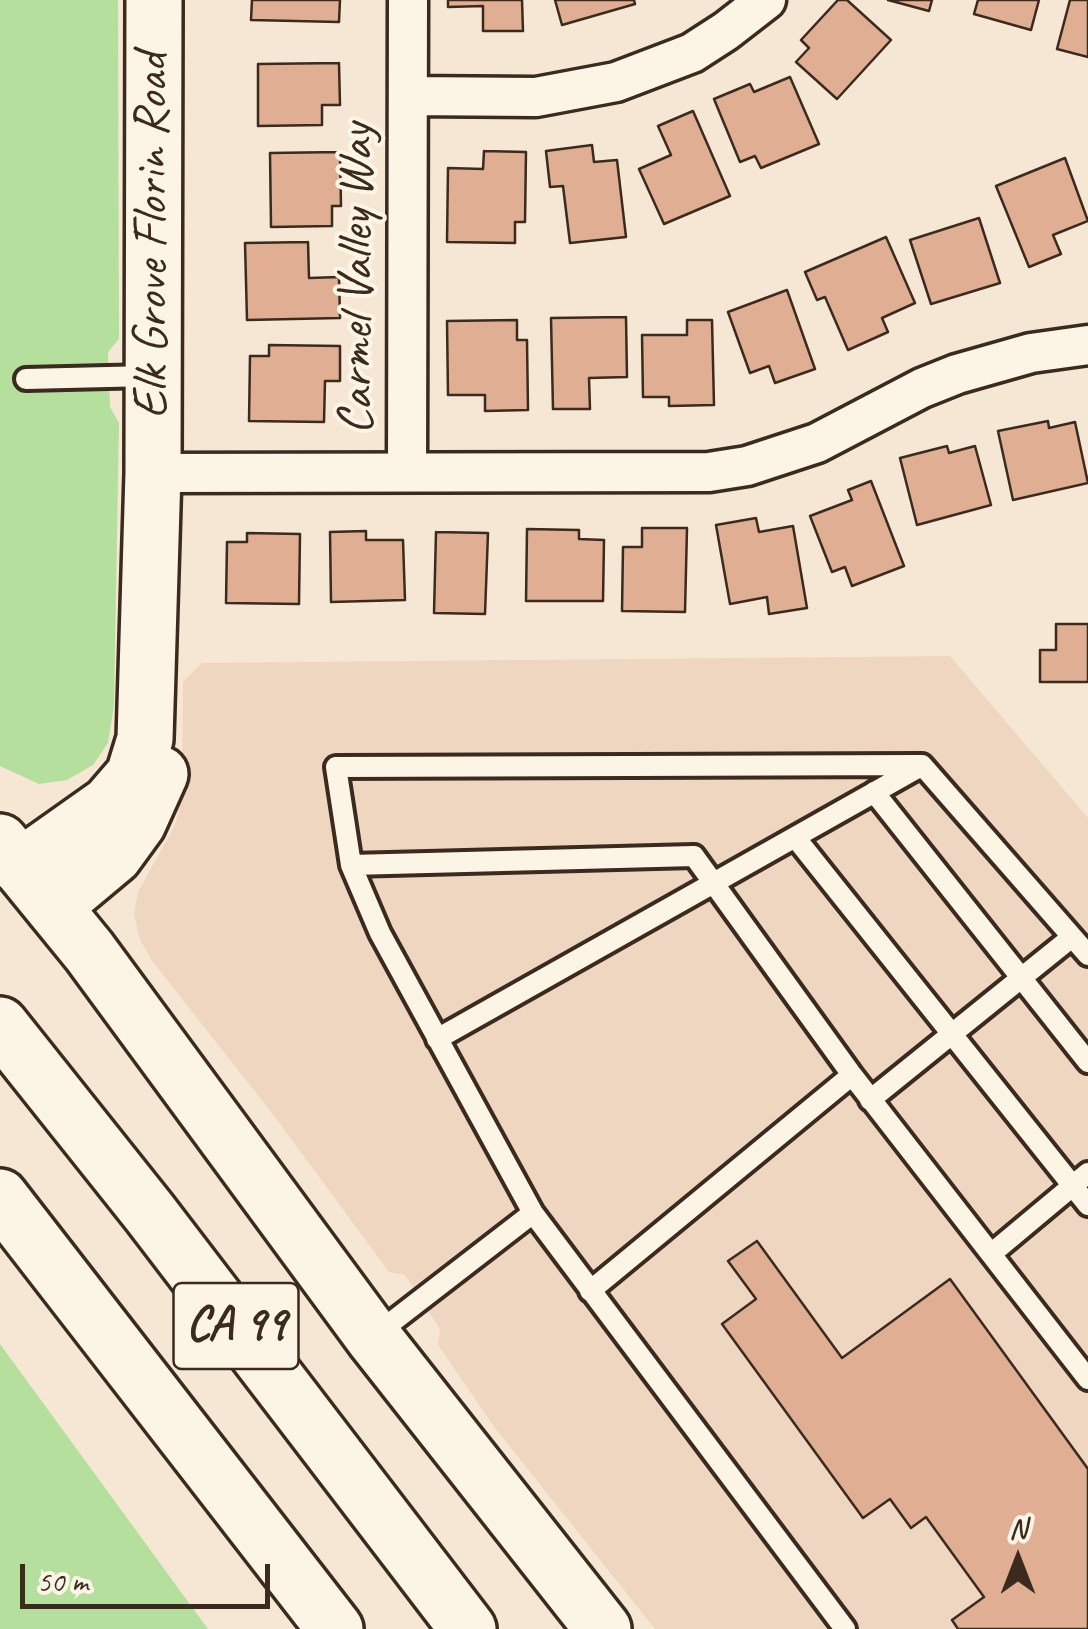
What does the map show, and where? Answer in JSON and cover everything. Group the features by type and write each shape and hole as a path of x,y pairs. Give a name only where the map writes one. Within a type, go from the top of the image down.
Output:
{"main road":[{"name":"Elk Grove Florin Road","path":"24,872 95,815 134,775 145,738 153,473 154,0"},
{"path":"24,872 290,1220 373,1336 602,1629"},
{"name":"CA 99","path":"0,1025 149,1212 468,1629"},
{"name":"CA 99","path":"0,1197 335,1629"}],"street":[{"path":"408,0 409,96"},
{"name":"Carmel Valley Way","path":"153,473 407,471 409,96 536,97 616,82 692,52 726,32 766,0"},
{"path":"407,471 673,474 746,466 817,443 957,374 1031,353 1088,345"}],"lane":[{"path":"26,379 152,376"},
{"path":"438,1039 922,765"},
{"path":"818,1629 840,1622 533,1213 380,933 352,864 336,768 922,765 1088,955"},
{"path":"874,792 1088,1062"},
{"path":"795,837 951,1033 1080,1179 1088,1205"},
{"path":"352,864 694,856 870,1100 1088,1379"},
{"path":"870,1100 1072,936"},
{"path":"590,1291 852,1075"},
{"path":"991,1254 1080,1179"},
{"path":"373,1336 533,1213"}],"shaded area":[{"path":"950,656 1088,818 1088,1629 655,1629 495,1428 438,1345 440,1329 405,1275 389,1272 140,940 134,914 138,892 175,825 182,797 183,682 202,663"}],"green space":[{"path":"0,0 118,0 119,339 108,352 110,407 119,423 114,705 108,743 93,765 67,780 39,784 0,766"},
{"path":"0,1344 208,1629 0,1629"}],"building":[{"path":"252,0 340,0 339,22 251,20"},
{"path":"448,0 522,0 523,31 483,31 483,6 448,7"},
{"path":"555,0 634,0 635,4 562,25"},
{"path":"838,0 847,0 891,40 837,99 796,62 809,48 801,40"},
{"path":"888,0 932,0 929,11"},
{"path":"978,0 1039,0 1031,30 974,14"},
{"path":"1070,0 1088,0 1088,57 1057,49"},
{"path":"339,63 340,105 322,105 322,125 258,126 258,64"},
{"path":"790,77 819,144 761,168 755,156 740,162 714,99 750,84 754,92"},
{"path":"693,111 730,196 664,224 639,169 671,155 658,126"},
{"path":"592,145 594,162 617,160 626,237 570,243 563,186 550,187 546,151"},
{"path":"484,151 526,152 525,222 515,222 515,243 447,242 448,168 483,169"},
{"path":"340,152 341,206 332,206 332,226 271,227 270,153"},
{"path":"1065,158 1088,221 1053,235 1061,254 1029,267 996,186"},
{"path":"979,218 1000,283 931,304 910,240"},
{"path":"886,237 915,303 882,318 888,332 848,350 825,297 817,300 805,272"},
{"path":"308,242 309,278 339,277 340,318 247,320 245,243"},
{"path":"787,290 815,369 775,383 769,366 750,373 728,312"},
{"path":"626,317 627,377 589,378 590,409 553,409 551,318"},
{"path":"517,320 517,340 527,340 528,410 485,411 485,395 448,395 447,321"},
{"path":"687,320 712,320 714,405 669,406 669,397 643,397 642,335 687,335"},
{"path":"269,345 340,346 340,381 325,381 324,422 249,421 250,356 269,356"},
{"path":"1048,421 1049,428 1075,422 1088,483 1013,500 998,431"},
{"path":"947,446 949,453 975,446 991,505 917,525 900,458"},
{"path":"871,481 904,566 852,586 845,567 832,572 810,516 852,500 848,490"},
{"path":"756,518 759,532 793,526 807,608 769,614 767,597 730,604 716,525"},
{"path":"642,528 687,528 685,612 622,611 623,547 642,547"},
{"path":"527,529 579,530 579,539 604,540 603,601 526,601"},
{"path":"366,531 366,540 403,540 405,600 331,602 330,532"},
{"path":"436,532 488,533 485,614 434,613"},
{"path":"247,533 300,534 299,604 226,603 227,542 247,542"},
{"path":"1056,624 1088,624 1088,682 1040,682 1040,650 1056,650"},
{"path":"757,1241 842,1358 950,1279 1088,1469 1088,1629 958,1629 952,1620 984,1597 926,1517 911,1528 890,1499 863,1518 722,1324 756,1299 728,1261"}]}
